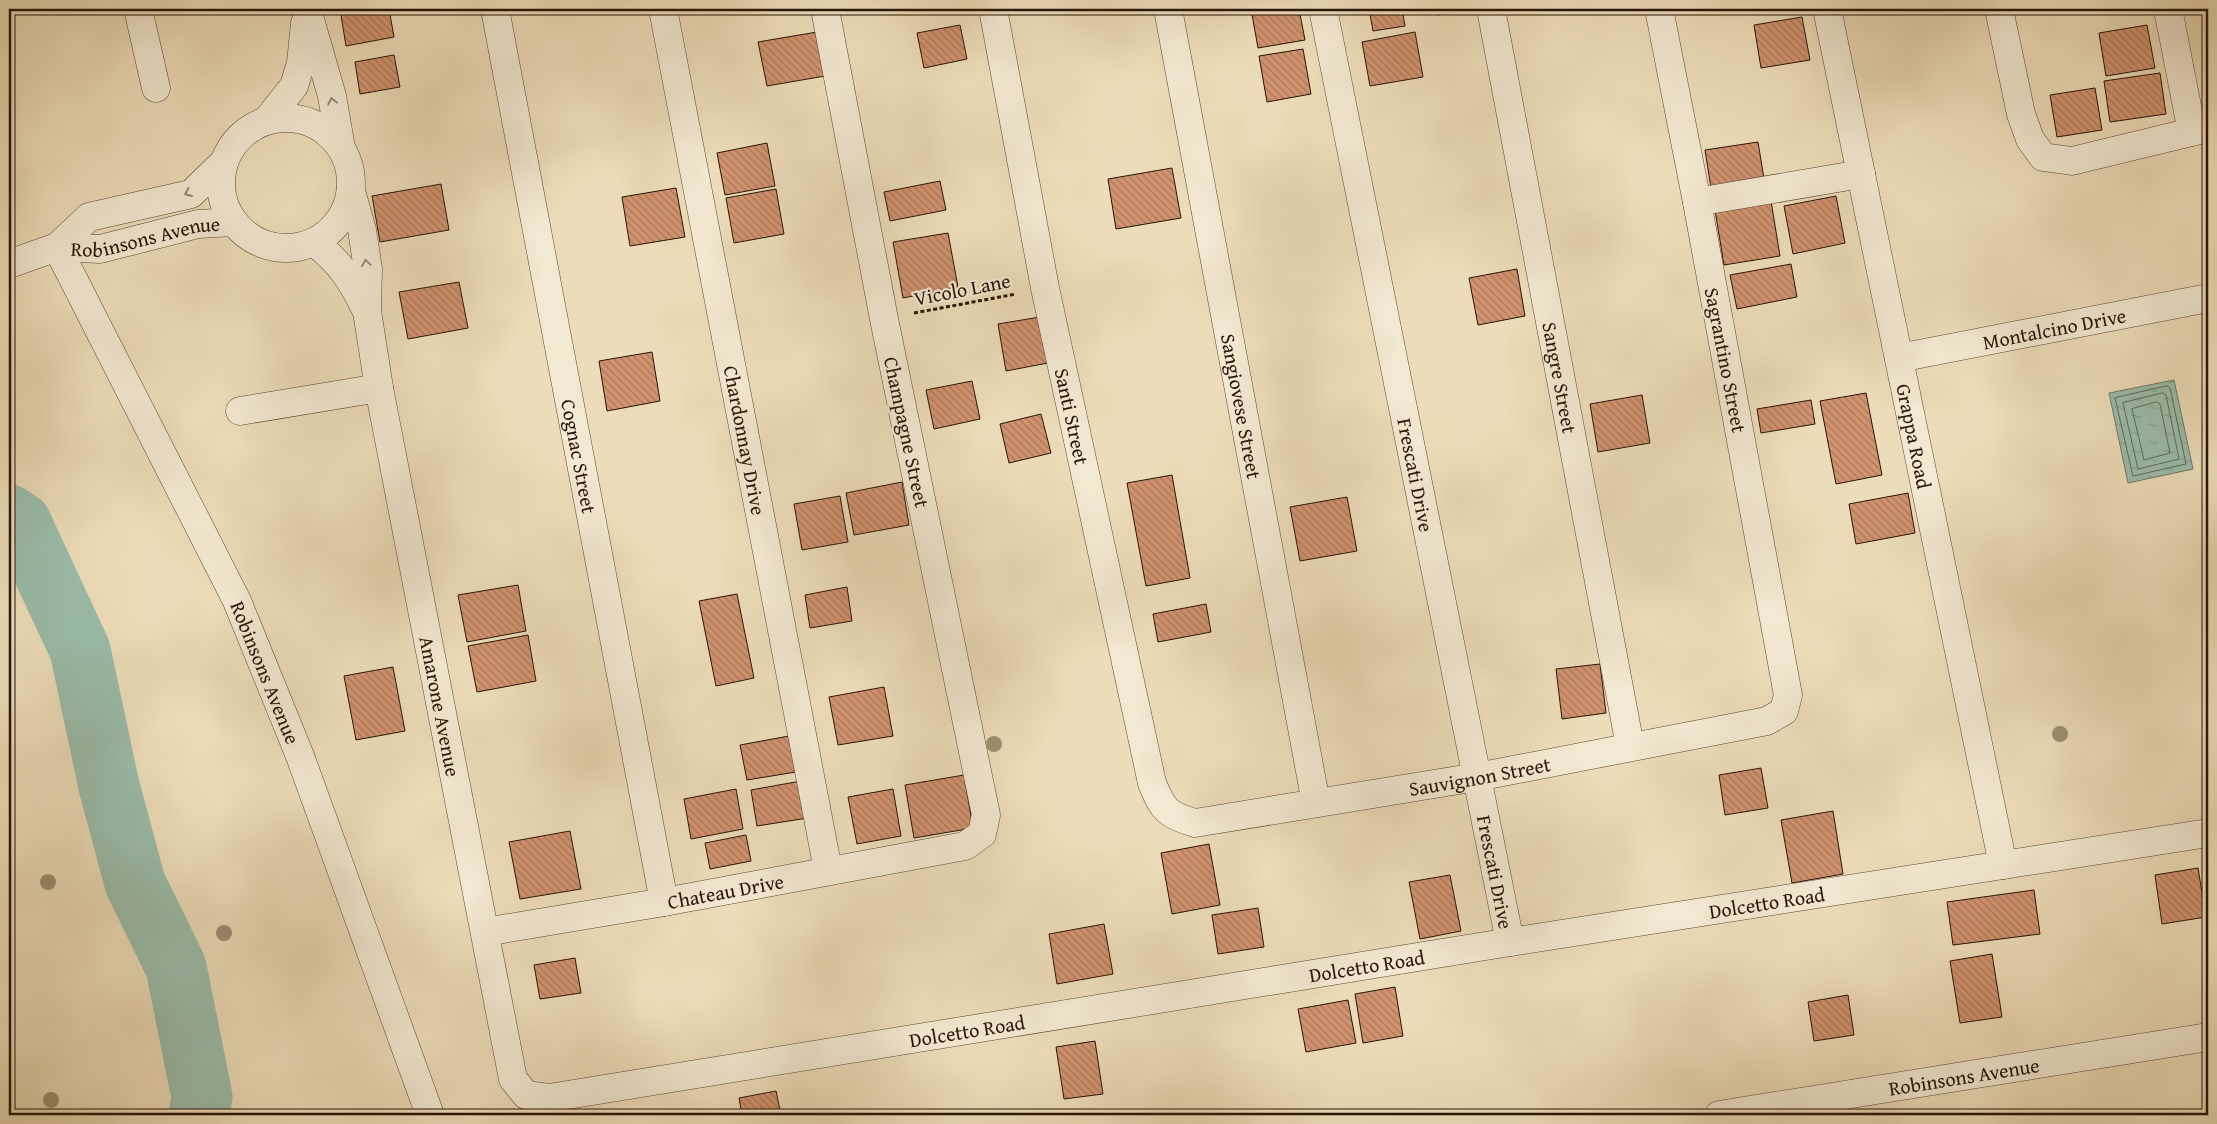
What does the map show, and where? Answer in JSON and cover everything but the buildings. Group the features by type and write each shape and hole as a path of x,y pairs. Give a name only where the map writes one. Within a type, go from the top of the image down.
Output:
{"street":[{"path":"138,9 156,88"},
{"path":"267,120 294,86 301,63 307,9"},
{"path":"307,9 332,96 341,148 350,169 351,191 345,212 332,229 314,242 292,247 270,246 250,237 234,222 224,204 220,183 224,162 234,144 248,129 267,120 288,118 309,122 327,133 341,148"},
{"name":"Cognac Street","path":"495,9 664,902"},
{"name":"Chardonnay Drive","path":"663,9 828,870"},
{"name":"Champagne Street","path":"825,9 884,318 986,815 982,834 965,846"},
{"name":"Santi Street","path":"993,9 1045,288 1152,783 1160,802 1173,816"},
{"name":"Sangiovese Street","path":"1168,9 1316,803"},
{"name":"Frescati Drive","path":"1323,9 1510,942"},
{"name":"Sangre Street","path":"1491,9 1630,746"},
{"name":"Sagrantino Street","path":"1658,9 1697,202 1788,695 1784,711"},
{"name":"Grappa Road","path":"1827,9 2003,865"},
{"path":"1999,9 2020,114 2030,139 2043,158 2072,161 2200,130 2168,9"},
{"name":"Robinsons Avenue","path":"20,261 57,247 89,217 191,194 224,162"},
{"path":"1697,202 1861,174"},
{"name":"Amarone Avenue","path":"351,191 362,230 368,269 367,311 379,388 513,1079 526,1095"},
{"name":"Robinsons Avenue","path":"57,247 100,249 198,224 234,222"},
{"name":"Amarone Avenue","path":"314,242 332,256 350,278 367,311"},
{"name":"Robinsons Avenue","path":"57,247 237,601 300,756 430,1115"},
{"name":"Montalcino Drive","path":"1899,358 2208,298"},
{"path":"240,411 379,388"},
{"name":"Sauvignon Street","path":"1173,816 1195,822 1477,776 1767,721 1784,711"},
{"name":"Dolcetto Road","path":"526,1095 549,1098 1510,942 2208,833"},
{"name":"Chateau Drive","path":"485,932 664,902 965,846"},
{"name":"Robinsons Avenue","path":"1719,1115 2208,1037"}],"path":[{"name":"Vicolo Lane","path":"884,318 1045,288"}],"water":[{"path":"2174,380 2193,469 2128,483 2109,393"}],"waterway":[{"path":"9,515 21,523 80,650 109,786 135,883 176,967 202,1097 199,1115"}]}
